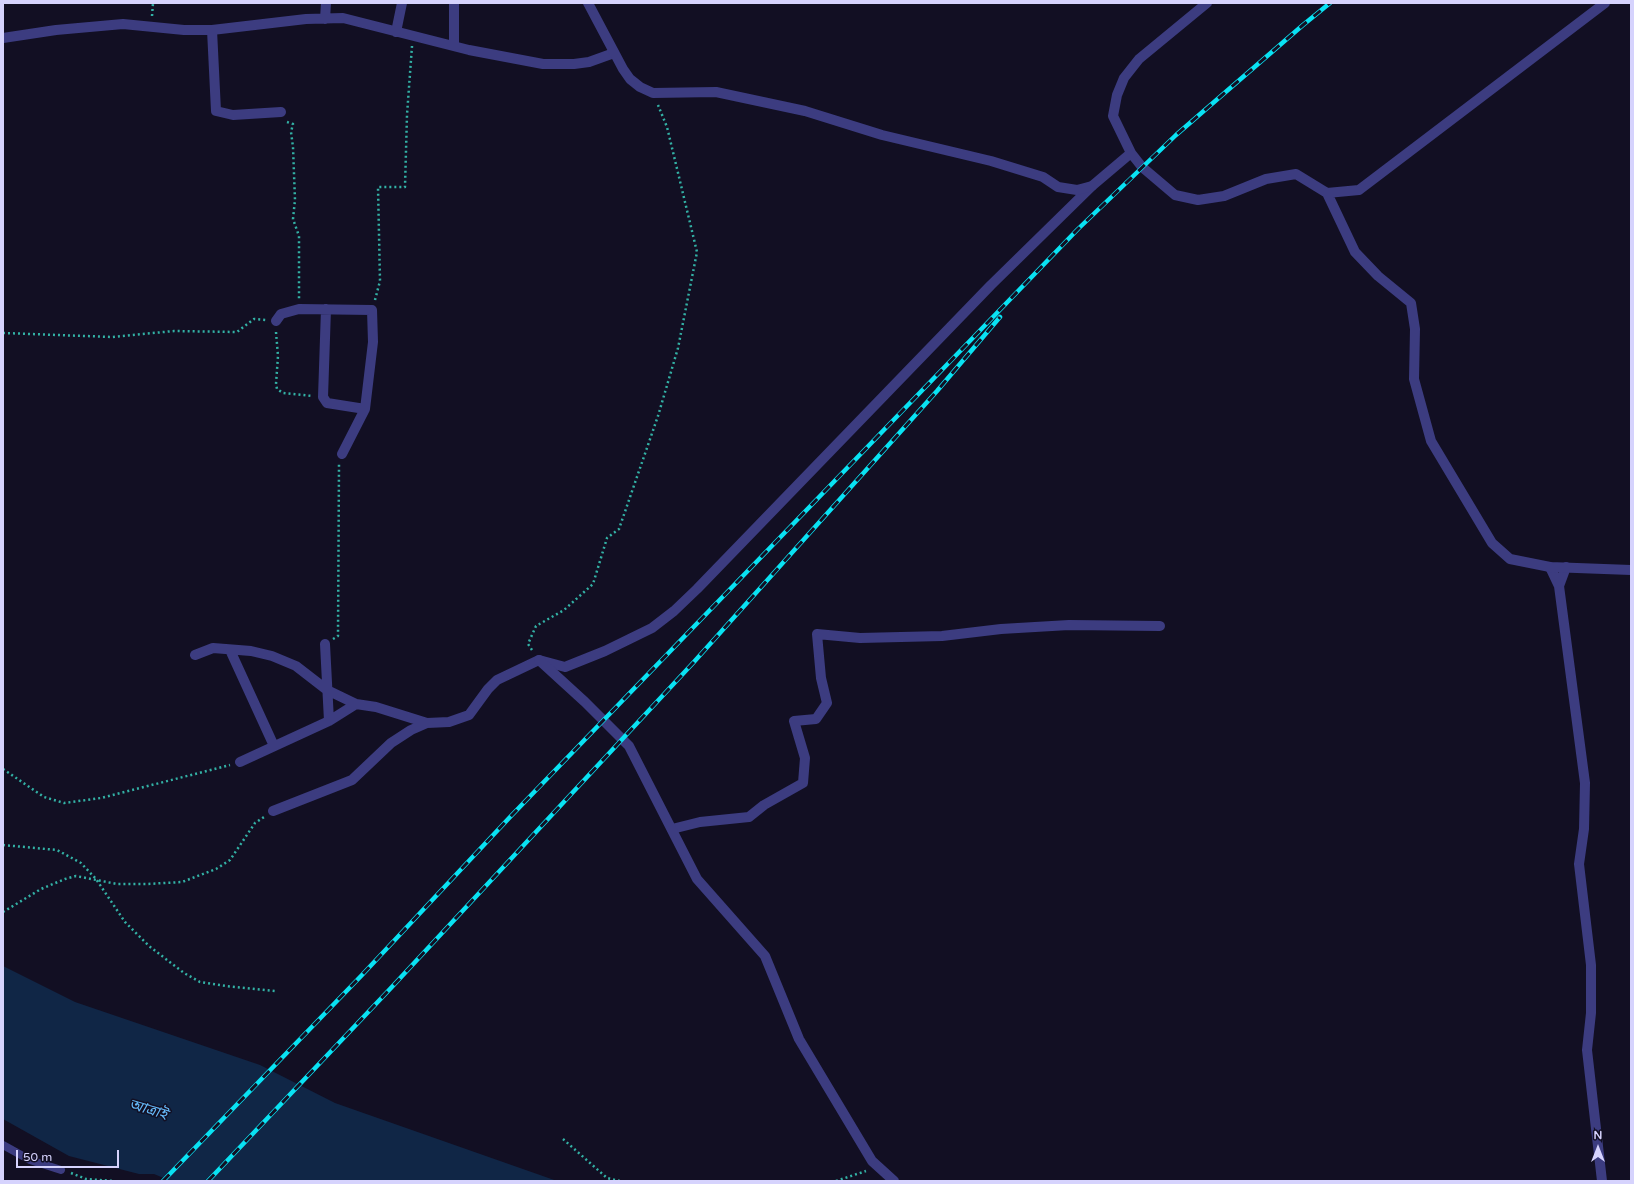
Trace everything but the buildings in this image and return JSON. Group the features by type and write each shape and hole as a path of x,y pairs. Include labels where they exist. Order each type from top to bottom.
{"street":[{"path":"325,19 326,3"},
{"path":"396,32 402,3"},
{"path":"454,3 454,46"},
{"path":"588,3 608,38 614,53 630,79 640,87 653,93 716,92 805,111 882,135 991,161 1043,177 1058,187 1077,190 1092,186"},
{"path":"1207,3 1139,59 1124,78 1117,95 1113,116 1131,153 1142,167 1175,195 1190,199 1198,200 1224,196 1266,179 1296,174 1327,193 1355,252 1378,276 1411,303 1415,330 1414,379 1431,441 1492,543 1510,558 1550,567 1631,570"},
{"path":"1327,193 1359,190 1606,3"},
{"path":"3,38 56,30 122,24 184,30 212,30 343,18 495,56 543,64 574,64 589,62 614,53"},
{"path":"212,30 216,111 233,115 281,112"},
{"path":"195,654 213,648 251,651 296,666 328,690 356,704 376,707 427,723 450,722 469,715 488,688 497,680 539,660 565,667 605,651 652,628 674,611 698,589 991,285 1092,186 1131,153"},
{"path":"276,321 281,314 299,309 372,310 373,342 365,409 342,454"},
{"path":"326,309 323,397 327,403 365,409"},
{"path":"1550,567 1559,586 1585,783 1584,830 1579,864 1591,965 1591,1013 1587,1050 1602,1181"},
{"path":"1559,586 1566,567"},
{"path":"672,829 700,822 749,817 764,805 802,783 805,758 794,721 816,719 827,703 821,678 817,634 860,638 942,636 1001,629 1069,625 1160,626"},
{"path":"325,644 329,721"},
{"path":"230,650 274,746"},
{"path":"539,660 585,702 629,746 697,878 766,956 799,1039 872,1161 894,1181"},
{"path":"240,762 329,721 356,704"},
{"path":"273,811 352,780 391,743 411,730 427,723"}],"lane":[{"path":"3,1145 30,1160 61,1170"}],"path":[{"path":"372,310 380,281 378,187 405,187 407,115 412,36"},
{"path":"539,660 528,644 536,626 564,610 593,584 607,538 619,529 658,416 678,348 697,252 667,127 653,93"},
{"path":"285,122 292,124 291,132 295,200 292,219 299,236 299,309"},
{"path":"3,334 112,337 174,331 237,332 254,319 276,321 278,356 277,389 283,393 323,397"},
{"path":"325,644 338,636 339,466 342,454"},
{"path":"3,769 44,797 64,803 101,798 240,762"},
{"path":"3,912 41,889 65,878 76,876 117,884 182,882 216,869 230,860 255,823 273,811"},
{"path":"3,845 57,850 80,863 96,879 125,922 149,946 200,982 275,991"},
{"path":"563,1139 607,1178 620,1181"},
{"path":"836,1181 879,1167"},
{"path":"61,1170 86,1179 114,1181"}],"water":[{"name":"আত্রাই","path":"3,966 75,1002 260,1065 335,1103 557,1181 171,1181 154,1174 139,1174 69,1156 3,1119"}],"railway":[{"path":"163,1181 362,975 511,816 1078,229 1176,135 1330,3"},
{"path":"208,1181 390,989 693,663 937,391 1000,317"}]}
